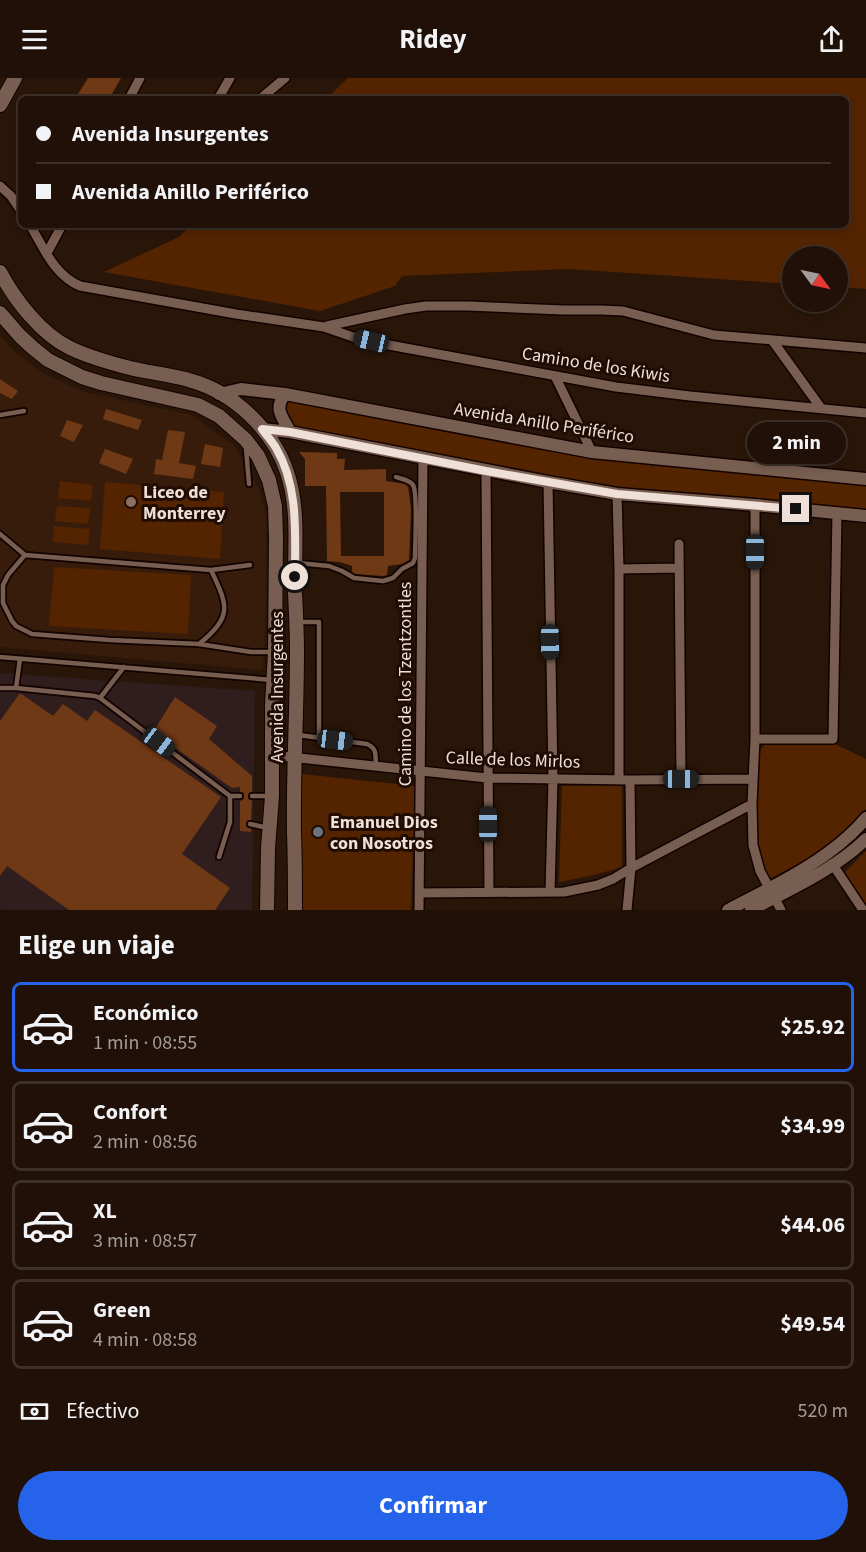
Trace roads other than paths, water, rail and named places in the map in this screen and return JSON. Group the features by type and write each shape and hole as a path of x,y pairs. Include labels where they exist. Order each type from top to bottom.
{"main road":[{"path":"0,89 6,78"},
{"path":"0,105 15,78"},
{"name":"Avenida Insurgentes","path":"0,272 13,294 42,328 68,347 98,359 193,381 234,401 244,409 275,446 287,473 296,521 295,910"},
{"name":"Avenida Insurgentes","path":"0,313 20,336 48,360 82,376 101,383 198,405 219,416 246,440 258,456 269,480 275,506 275,652 267,910"},
{"path":"272,796 287,799 295,795"},
{"path":"270,828 285,829 294,833"}],"street":[{"path":"131,96 140,78"},
{"path":"220,96 230,78"},
{"path":"264,96 285,78"},
{"path":"0,186 18,206"},
{"name":"Camino de los Kiwis","path":"32,228 60,273 72,283 80,286 324,327 353,337 389,345 616,387 866,413"},
{"path":"47,253 60,228"},
{"name":"Camino de los Kiwis","path":"324,327 426,306 623,311 714,335 866,348"},
{"path":"772,340 821,408"},
{"path":"555,376 592,452"},
{"name":"Avenida Anillo Periférico","path":"219,394 242,389 285,394 592,452 866,479"},
{"path":"285,394 280,404 280,412 290,432"},
{"path":"262,429 290,432 486,471 617,494 866,516"},
{"name":"Camino de los Tzentzontles","path":"419,910 423,459"},
{"path":"486,471 489,892"},
{"path":"548,482 553,779 550,892"},
{"path":"617,494 618,780"},
{"path":"755,505 753,845 760,871 781,910"},
{"path":"755,739 833,739 837,513"},
{"path":"679,544 681,779"},
{"path":"619,569 680,568"},
{"name":"Calle de los Mirlos","path":"271,755 487,778 753,779"},
{"path":"627,910 631,867 630,780"},
{"path":"419,892 564,892 598,885 752,804"},
{"path":"751,910 832,850 853,833 866,818"},
{"path":"728,910 833,865 866,839"},
{"path":"833,865 863,910"}],"lane":[{"path":"0,416 24,411"},
{"path":"246,440 249,484"},
{"path":"295,563 329,566 354,578 383,580 393,578 413,563 415,558 415,490 410,482 396,477"},
{"path":"0,534 25,555 211,570 250,565"},
{"path":"25,555 8,575 3,585 3,603 12,621 26,632 110,640 199,644 251,652 275,652"},
{"path":"199,644 215,629 224,613 223,593 211,570"},
{"path":"296,622 319,622 319,737"},
{"path":"0,657 273,680"},
{"path":"16,688 20,659"},
{"path":"100,698 124,668"},
{"path":"0,688 100,698 230,796 240,796"},
{"path":"296,735 367,744 376,751 376,766"},
{"path":"219,857 230,822 230,796"},
{"path":"252,796 272,796"},
{"path":"230,822 239,823"},
{"path":"250,824 270,828"}],"place":[{"name":"Liceo de Monterrey","path":"131,502"},
{"name":"Emanuel Dios con Nosotros","path":"318,832"}]}
